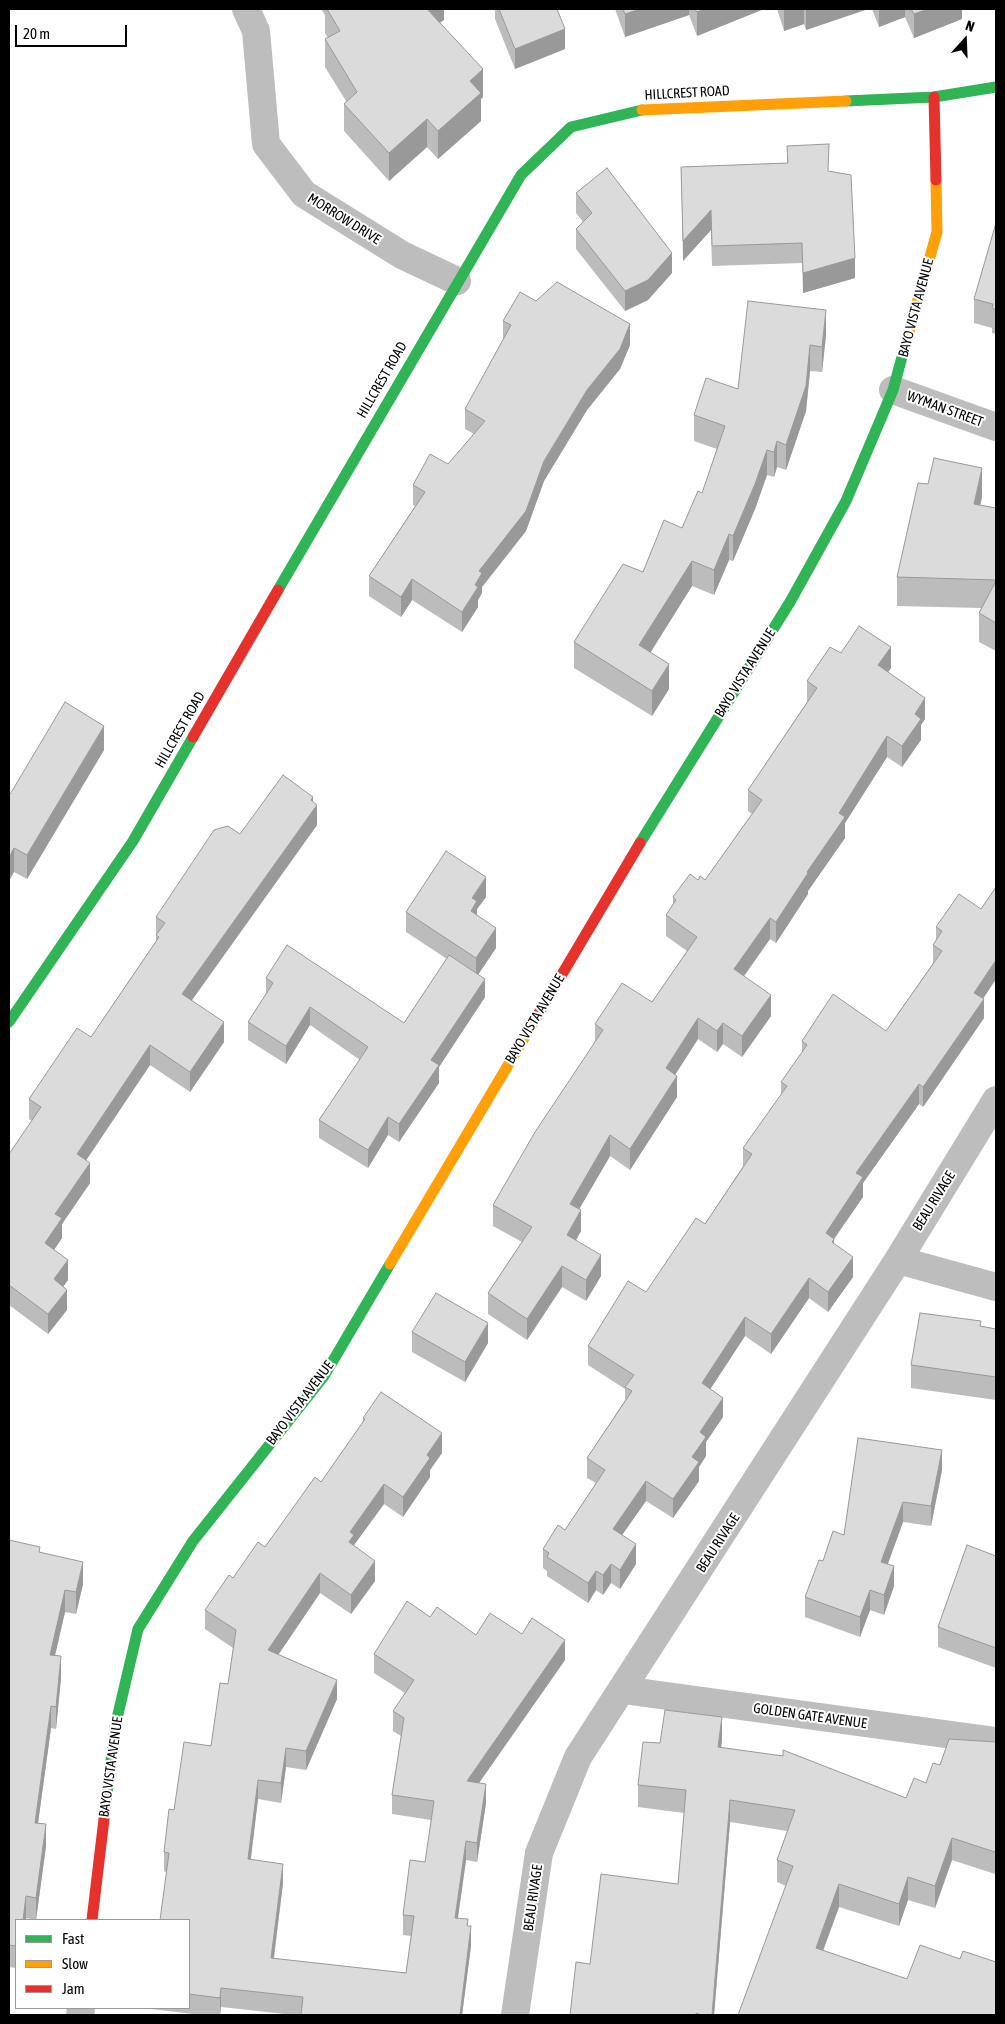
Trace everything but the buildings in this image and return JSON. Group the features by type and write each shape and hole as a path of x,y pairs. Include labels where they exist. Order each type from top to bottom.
{"street":[{"name":"MORROW DRIVE","path":"246,9 256,31 266,144 304,194 402,255 457,281"},
{"name":"HILLCREST ROAD","path":"9,1022 133,841 457,281 521,175 572,127 646,108 934,97 996,88"},
{"name":"BAYO VISTA AVENUE","path":"92,1919 115,1728 138,1629 193,1541 324,1376 608,896 790,602 846,500 893,390 937,232 934,97"},
{"name":"WYMAN STREET","path":"893,390 996,427"},
{"name":"BEAU RIVAGE","path":"515,2015 539,1853 578,1757 623,1690 898,1260 996,1100"},
{"path":"898,1260 996,1287"},
{"name":"GOLDEN GATE AVENUE","path":"623,1690 996,1741"}],"traffic: fast":[{"path":"846,101 934,97 996,87"},
{"path":"278,590 521,175 571,127 642,110"},
{"path":"640,843 790,602 846,501 893,390 908,335"},
{"path":"9,1022 133,841 193,737"},
{"path":"107,1794 115,1727 138,1629 193,1541 324,1376 390,1264"}],"traffic: slow":[{"path":"642,110 846,101"},
{"path":"908,335 937,232 936,180"},
{"path":"390,1264 539,1013"}],"traffic: jam":[{"path":"934,97 936,180"},
{"path":"193,737 278,590"},
{"path":"539,1013 640,843"},
{"path":"92,1919 107,1794"}]}
